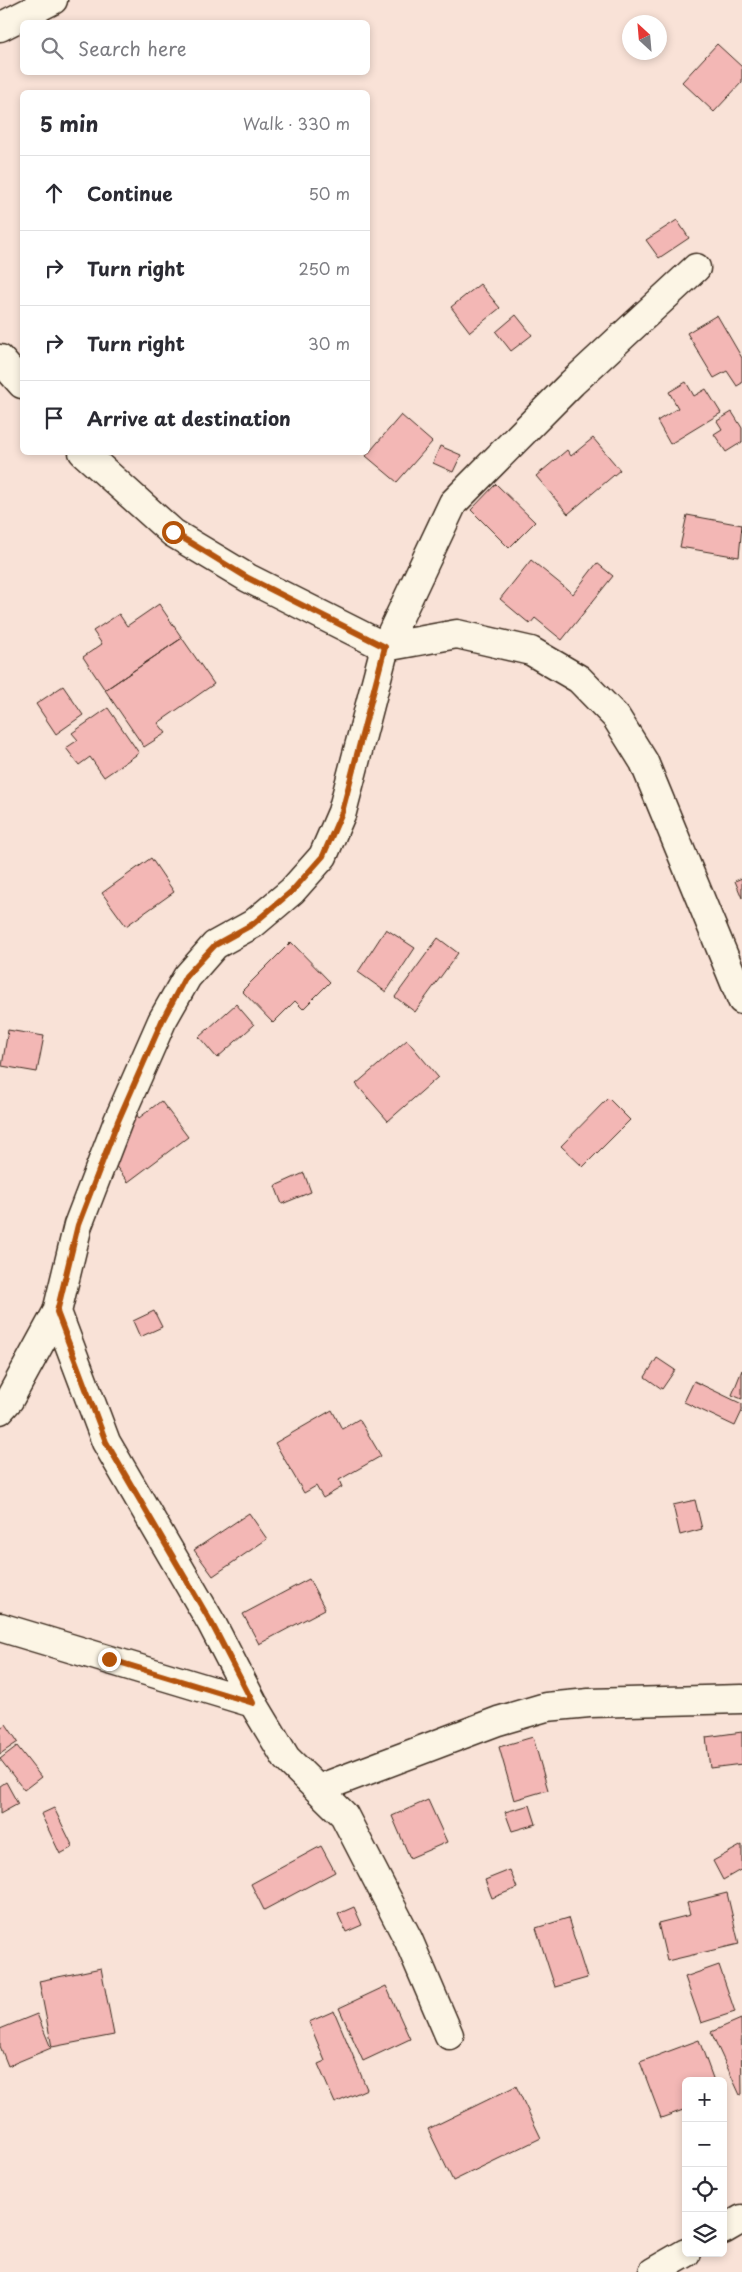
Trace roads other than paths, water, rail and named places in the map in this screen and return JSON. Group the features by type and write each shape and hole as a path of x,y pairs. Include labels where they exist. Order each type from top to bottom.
{"street":[{"path":"0,27 53,0"},
{"path":"0,1410 9,1400 57,1312 78,1225 94,1182 118,1121 162,1021 186,976 215,945 253,924 292,891 323,856 342,812 385,647 453,503 572,383 696,268"},
{"path":"0,359 20,382"},
{"path":"86,455 173,532 248,578 385,647 456,634 531,651 579,679 616,717 644,762 742,1000"},
{"path":"57,1312 106,1442 212,1624 253,1703 286,1758 344,1815 408,1939 449,2035"},
{"path":"0,1627 253,1703"},
{"path":"318,1789 498,1721 546,1707 589,1703 742,1699"},
{"path":"727,2228 742,2219"},
{"path":"653,2272 682,2255"}]}
